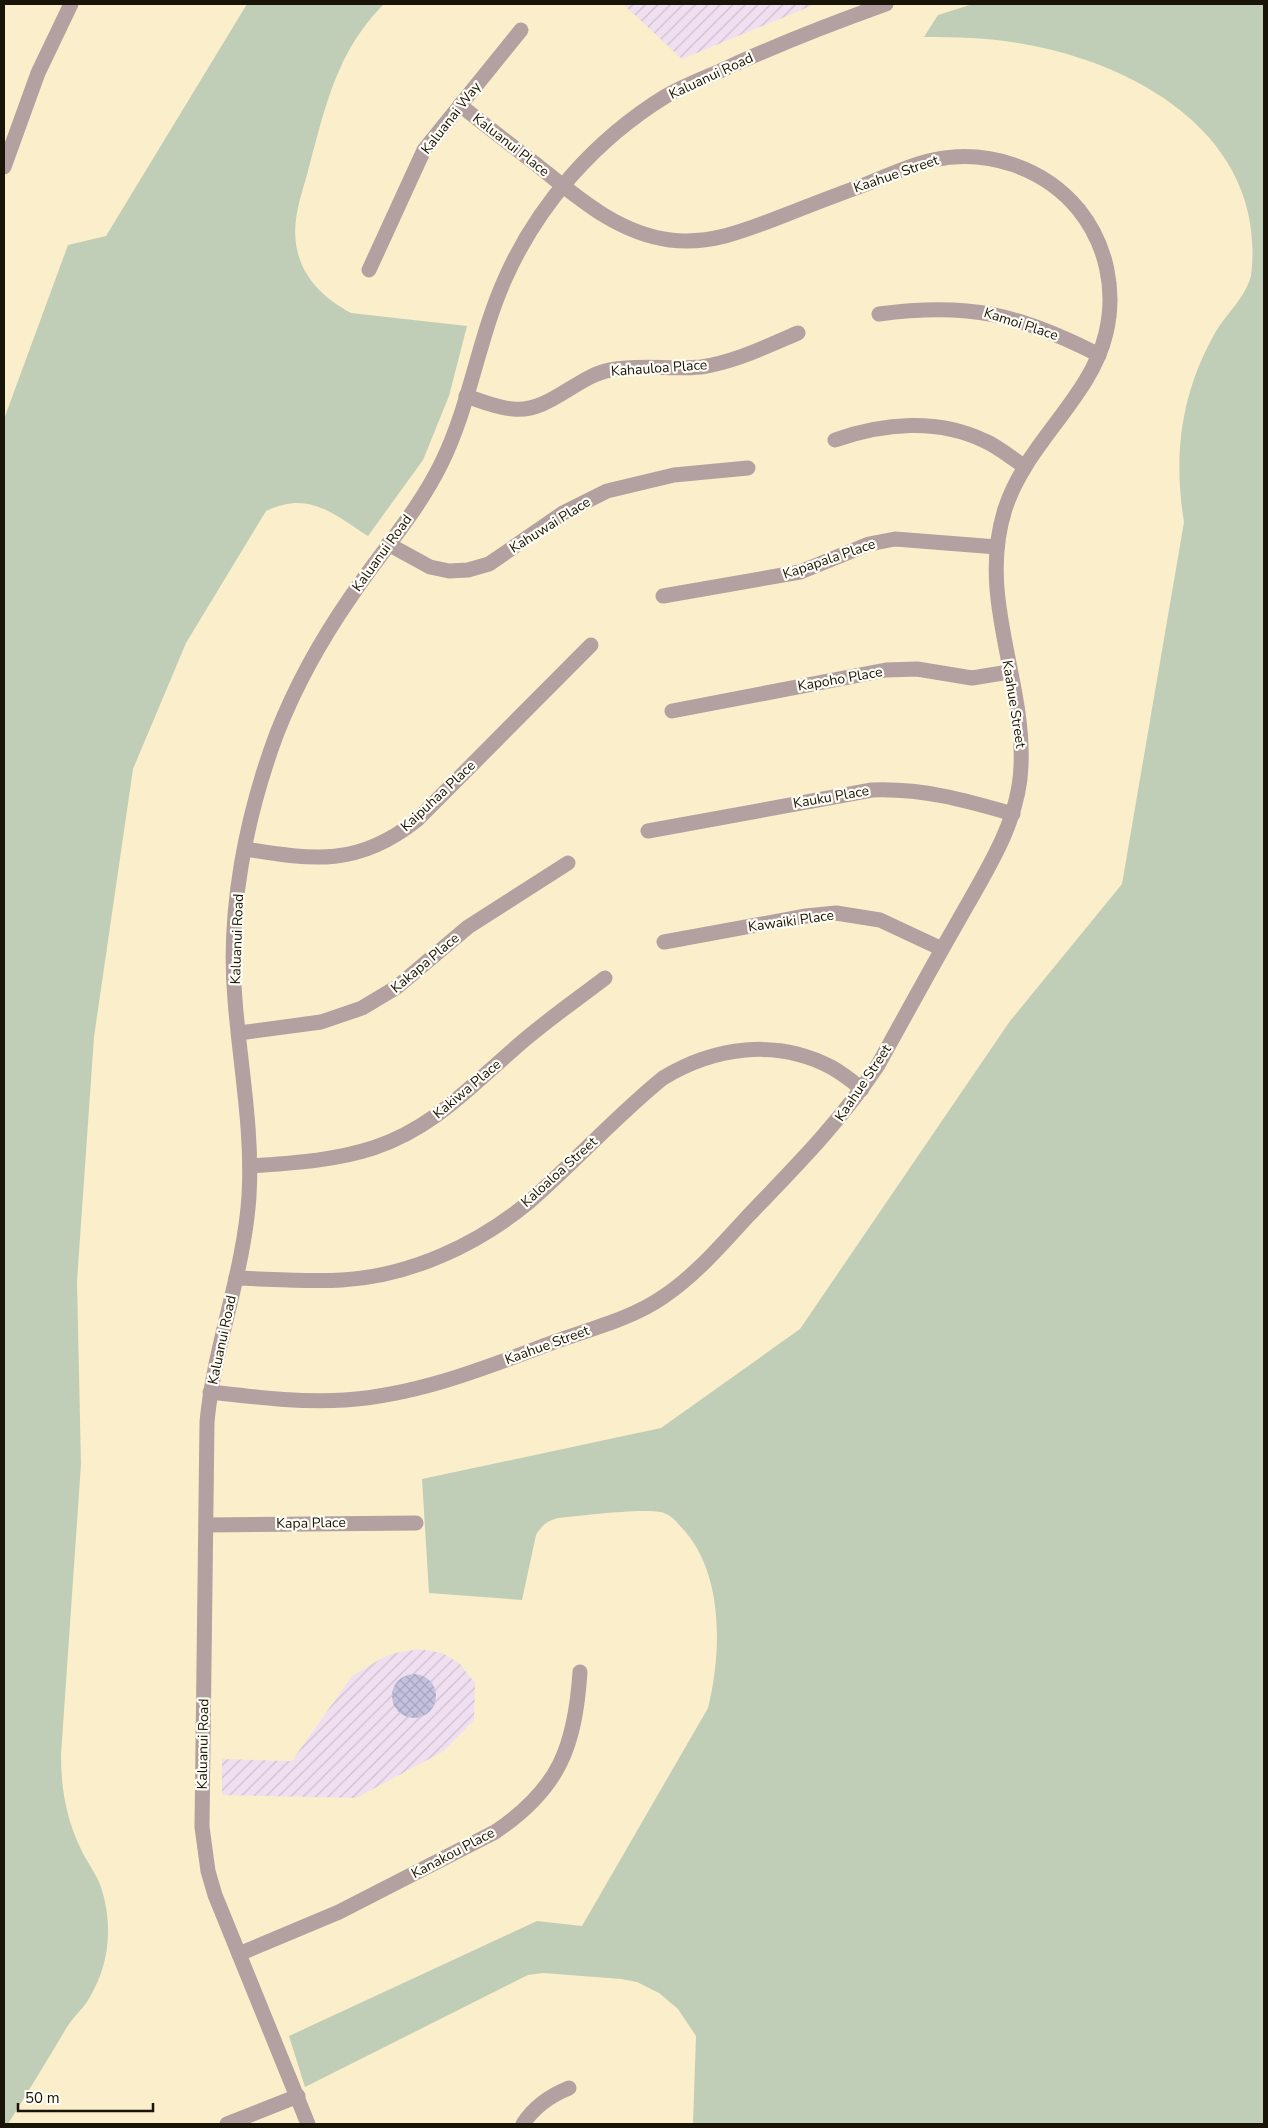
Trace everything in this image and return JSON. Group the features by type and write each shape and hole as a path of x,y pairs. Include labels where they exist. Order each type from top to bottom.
{"street":[{"path":"4,167 38,73 71,4"},
{"name":"Kaluanui Road","path":"308,2124 239,1954 211,1879 202,1827 207,1439 210,1392 219,1345 236,1278 246,1222 250,1166 234,997 236,916 245,849 266,764 294,694 329,629 388,544 416,508 435,476 453,438 492,310 506,277 536,222 562,185 609,137 667,95 828,24 886,4"},
{"name":"Kaluanai Way","path":"369,270 424,150 521,30"},
{"name":"Kaluanui Place","path":"460,104 562,185"},
{"name":"Kaahue Street","path":"210,1392 316,1401 401,1393 461,1377 633,1313 662,1298 695,1271 834,1126 862,1089 878,1066 942,950 995,853 1013,814 1020,784 1022,748 996,587 997,547 1005,508 1024,466 1085,380 1099,355 1106,337 1110,298 1107,270 1098,242 1084,217 1064,195 1031,171 1012,164 971,156 931,160 730,235 691,241 671,240 633,230 598,212 562,185"},
{"name":"Kamoi Place","path":"879,314 923,309 957,309 989,312 1046,330 1099,355"},
{"name":"Kahauloa Place","path":"466,396 503,408 526,409 536,406 586,378 608,370 703,366 739,356 798,333"},
{"path":"835,440 884,427 936,427 969,434 987,442 1024,466"},
{"name":"Kahuwai Place","path":"388,544 430,567 449,571 468,570 489,564 563,513 607,491 674,475 748,468"},
{"name":"Kapapala Place","path":"663,596 800,572 869,544 888,540 910,539 997,547"},
{"name":"Kaipuhaa Place","path":"245,849 299,858 330,858 361,851 391,838 416,820 591,646"},
{"name":"Kapoho Place","path":"672,710 886,670 917,669 972,678 1010,672"},
{"name":"Kauku Place","path":"648,831 879,789 935,793 1013,814"},
{"name":"Kakapa Place","path":"238,1033 322,1022 362,1008 397,987 468,927 568,863"},
{"name":"Kawaiki Place","path":"664,942 806,916 836,913 880,920 942,950"},
{"name":"Kakiwa Place","path":"250,1166 314,1161 352,1154 389,1142 416,1129 450,1107 516,1047 605,978"},
{"name":"Kaloaloa Street","path":"236,1278 315,1281 363,1277 401,1270 456,1249 498,1225 529,1201 663,1078 680,1068 716,1054 755,1049 795,1053 832,1067 862,1089"},
{"name":"Kapa Place","path":"206,1525 416,1523"},
{"name":"Kanakou Place","path":"239,1954 339,1912 495,1832 517,1817 545,1788 565,1754 576,1716 580,1672"},
{"path":"523,2124 541,2103 568,2088"},
{"path":"227,2124 298,2096"}],"shaded area":[{"path":"623,4 816,4 682,59"},
{"path":"420,1649 442,1653 451,1658 460,1664 475,1683 474,1720 444,1751 356,1798 222,1795 222,1759 292,1761 352,1676 382,1658 395,1653"}],"green space":[{"path":"247,4 384,4 367,23 352,46 335,80 318,134 298,210 295,229 297,249 304,270 316,287 332,301 351,313 467,326 449,396 423,460 368,536 332,513 308,504 281,505 266,511 186,643 133,769 94,1037 77,1281 81,1464 61,1755 63,1791 68,1814 82,1852 101,1887 107,1915 108,1943 102,1971 90,1997 67,2027 8,2124 4,2124 4,419 68,245 106,236"},
{"path":"973,4 1264,4 1264,2124 693,2124 696,2036 678,2009 659,1993 637,1982 543,1973 528,1975 305,2087 289,2036 537,1921 582,1926 708,1708 713,1686 717,1638 716,1613 712,1589 705,1566 695,1545 672,1517 656,1511 629,1511 558,1518 548,1522 536,1535 522,1600 429,1593 422,1479 661,1428 800,1329 1010,1021 1122,884 1184,522 1179,473 1180,449 1187,402 1203,356 1219,326 1244,292 1251,276 1251,228 1239,185 1218,148 1188,117 1153,91 1113,71 1071,55 1029,45 977,38 924,37 938,15"}],"building":[{"path":"414,1674 426,1678 432,1684 436,1696 432,1708 426,1714 414,1718 402,1714 396,1708 392,1696 396,1684 402,1678"}]}
